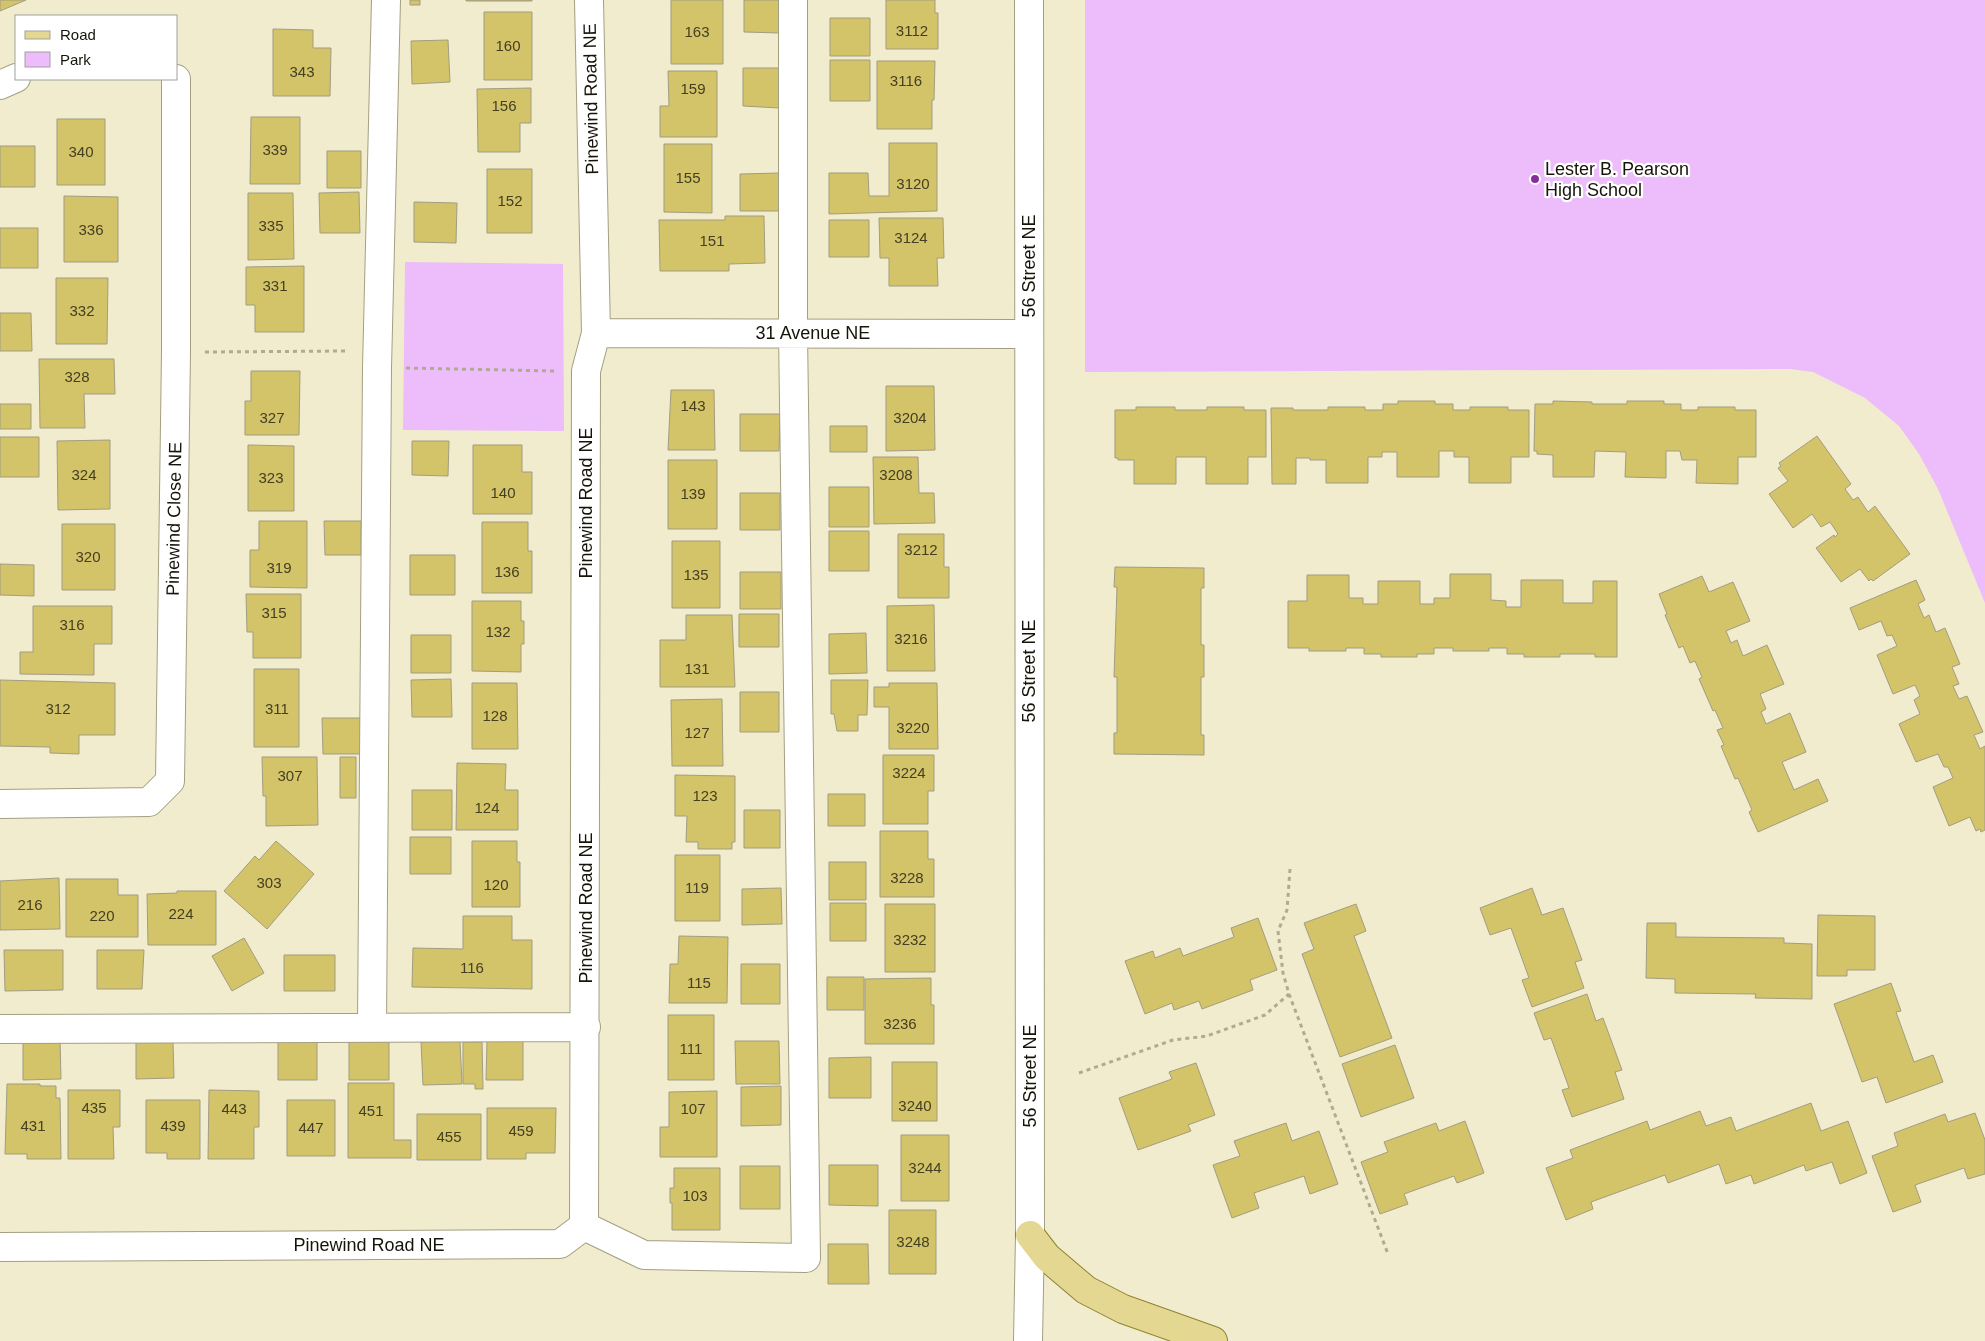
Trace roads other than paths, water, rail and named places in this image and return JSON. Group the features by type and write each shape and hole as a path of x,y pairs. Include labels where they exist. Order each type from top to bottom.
{"main road":[{"path":"1030,1235 1047,1257 1086,1290 1123,1310 1213,1341"}],"street":[{"path":"372,1027 377,358 386,0"},
{"name":"Pinewind Road NE","path":"0,1247 560,1244 584,1226 586,1027 586,371 596,333 589,0"},
{"path":"584,1226 644,1254 806,1258 794,333 793,0"},
{"name":"56 Street NE","path":"1028,1341 1030,1235 1029,0"},
{"path":"0,85 15,78"},
{"name":"Pinewind Close NE","path":"0,804 149,802 170,781 176,352 176,80"},
{"name":"31 Avenue NE","path":"596,333 1029,334"},
{"path":"0,1029 586,1027"}],"place":[{"name":"Lester B. Pearson High School","path":"1535,179"}]}
